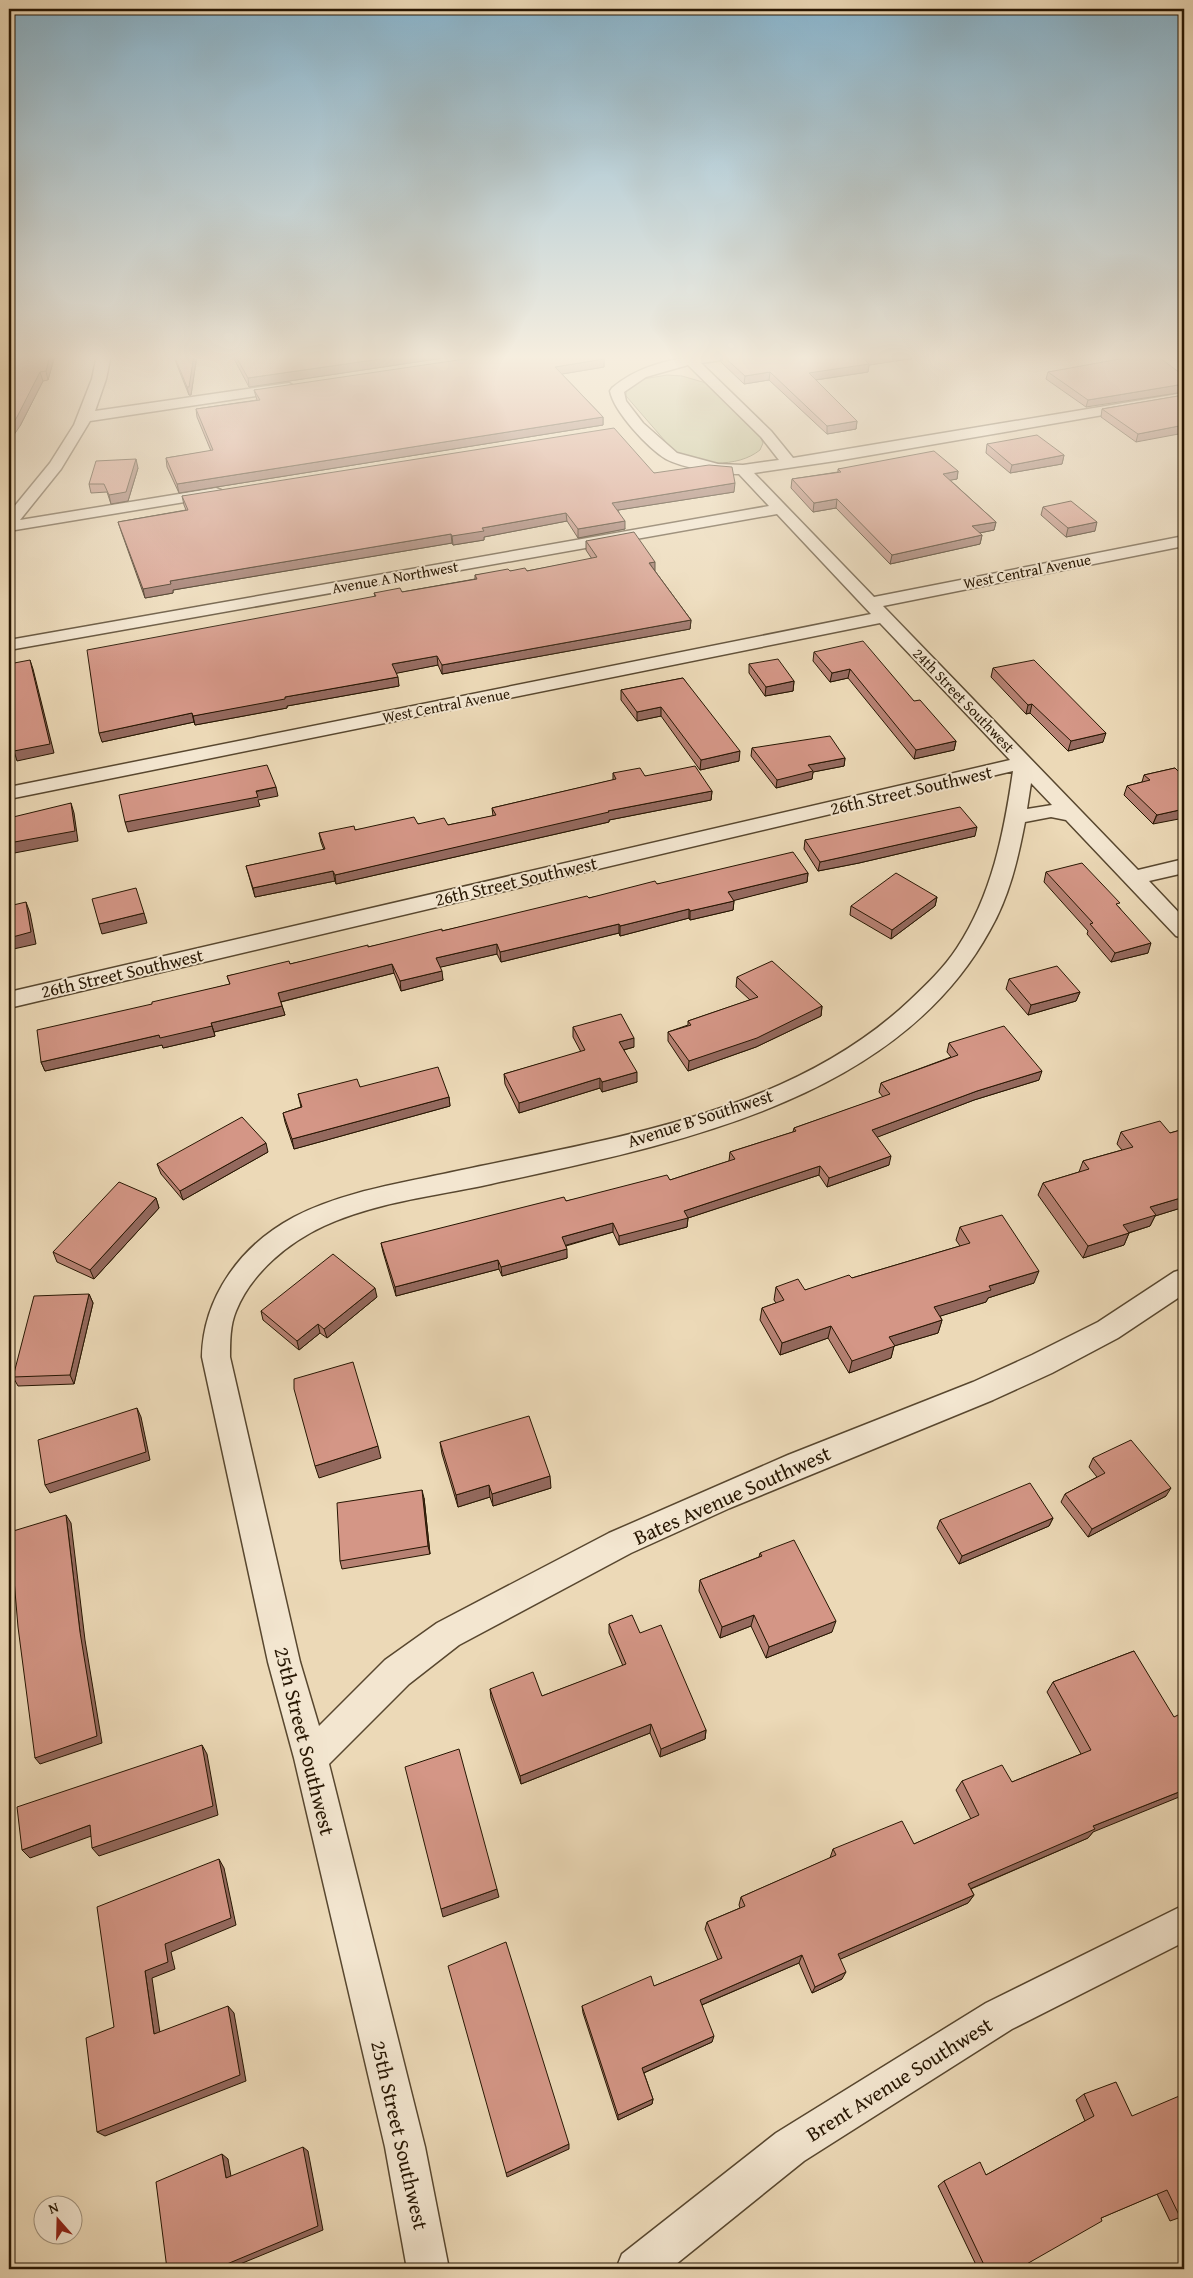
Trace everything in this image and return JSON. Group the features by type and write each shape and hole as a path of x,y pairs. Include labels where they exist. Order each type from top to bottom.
{"street":[{"path":"9,522 60,461"},
{"path":"687,461 717,469 743,470 806,461"},
{"name":"24th Street Southwest","path":"743,470 1184,931"},
{"path":"9,526 235,490"},
{"name":"Avenue A Northwest","path":"9,645 780,509"},
{"name":"West Central Avenue","path":"871,603 1184,541"},
{"name":"West Central Avenue","path":"9,793 884,617"},
{"name":"Avenue B Southwest","path":"287,1235 317,1218 363,1203 676,1130 777,1095 848,1059 895,1027 948,977 968,951 996,898 1006,868 1017,817 1024,763"},
{"name":"26th Street Southwest","path":"9,1000 1024,763"},
{"path":"1017,817 1051,811 1074,815"},
{"path":"1135,878 1184,866"},
{"name":"25th Street Southwest","path":"287,1235 252,1264 222,1310 216,1338 216,1358 284,1662 311,1758 405,2147 428,2269"},
{"name":"Bates Avenue Southwest","path":"311,1758 397,1672 448,1634 620,1543 719,1498 983,1391 1042,1364 1108,1330 1184,1280"},
{"name":"Brent Avenue Southwest","path":"638,2269 790,2147 999,2016 1184,1924"}],"green space":[{"path":"701,461 733,461 716,463"}],"building":[{"path":"96,461 135,461 126,492 109,495 104,484 89,484"},
{"path":"167,461 321,461 177,484"},
{"path":"402,461 644,461 654,473 709,465 732,467 735,483 612,503 625,521 578,529 566,513 482,528 484,531 452,536 451,534 170,581 171,584 143,589 118,522 188,510 182,496"},
{"path":"879,461 946,461 958,471 943,474 996,522 972,526 982,535 892,555 837,499 814,503 792,479 841,472 838,469"},
{"path":"1008,461 1031,461 1012,465"},
{"path":"1071,501 1097,522 1068,528 1043,507"},
{"path":"634,532 655,562 649,563 691,620 442,665 437,656 392,664 398,677 193,716 192,713 99,733 87,650 376,596 374,593 400,588 402,592 477,579 475,575 508,569 510,571 525,568 527,571 597,557 586,541"},
{"path":"863,641 914,701 920,700 956,741 916,750 850,669 832,673 814,652"},
{"path":"778,659 794,681 766,687 749,664"},
{"path":"30,660 50,744 14,751 9,723 9,664"},
{"path":"1034,660 1106,733 1071,741 1032,704 1028,705 993,668"},
{"path":"683,678 740,751 701,760 661,707 637,712 621,690"},
{"path":"830,736 845,758 808,765 813,771 777,780 752,748"},
{"path":"267,765 276,787 256,791 258,797 125,822 119,795"},
{"path":"695,766 712,791 608,811 335,875 333,871 253,888 246,866 325,849 319,833 354,826 355,830 414,817 418,824 444,818 448,825 496,815 492,808 616,779 613,773 640,768 645,776"},
{"path":"1175,768 1184,777 1184,809 1157,815 1127,786 1150,780 1144,775"},
{"path":"71,803 75,831 9,843 9,818"},
{"path":"960,807 977,827 820,862 805,840"},
{"path":"793,852 808,873 728,892 734,901 690,911 689,909 620,926 619,924 500,952 497,944 436,958 442,971 400,981 392,964 278,993 282,1006 211,1023 212,1026 160,1038 159,1035 41,1062 37,1030 230,984 227,976 289,961 290,964 368,945 368,947 442,929 442,931 655,881 657,884"},
{"path":"1082,863 1120,903 1116,904 1151,943 1115,953 1090,924 1093,923 1046,872"},
{"path":"896,873 937,897 892,930 851,906"},
{"path":"136,888 144,913 99,924 92,899"},
{"path":"26,902 31,932 9,938 9,906"},
{"path":"772,961 822,1006 757,1038 689,1061 668,1032 691,1025 688,1021 758,997 737,977"},
{"path":"1057,966 1080,992 1031,1005 1009,979"},
{"path":"621,1014 634,1038 619,1042 637,1072 602,1082 600,1078 519,1103 504,1074 585,1050 573,1027"},
{"path":"1004,1026 1042,1071 977,1091 872,1130 891,1156 829,1178 820,1166 684,1211 688,1218 619,1236 613,1223 562,1237 567,1249 501,1267 498,1260 395,1287 381,1243 564,1197 566,1201 667,1175 670,1180 735,1159 730,1152 796,1131 794,1128 890,1094 881,1083 958,1055 949,1043"},
{"path":"438,1067 449,1097 292,1139 283,1113 302,1107 298,1094 357,1079 360,1087"},
{"path":"242,1117 266,1143 180,1191 157,1164"},
{"path":"1160,1121 1170,1133 1184,1129 1184,1165 1180,1166 1184,1171 1184,1197 1150,1207 1156,1215 1123,1225 1129,1233 1088,1246 1043,1183 1089,1169 1083,1161 1133,1147 1121,1132"},
{"path":"119,1182 156,1198 90,1270 53,1252"},
{"path":"1002,1215 1039,1271 989,1286 991,1290 934,1307 942,1320 889,1337 895,1346 852,1361 831,1326 782,1343 762,1308 784,1300 776,1287 798,1279 805,1290 849,1275 852,1278 970,1243 960,1227"},
{"path":"333,1254 375,1288 324,1329 318,1324 297,1341 261,1311"},
{"path":"89,1294 70,1375 13,1377 34,1296"},
{"path":"353,1362 378,1446 315,1466 294,1389 294,1379"},
{"path":"137,1408 146,1452 45,1485 38,1440"},
{"path":"529,1416 550,1476 492,1494 489,1485 456,1495 440,1442"},
{"path":"1131,1440 1171,1488 1092,1529 1065,1494 1105,1473 1093,1458"},
{"path":"1030,1483 1053,1518 962,1556 940,1520"},
{"path":"422,1490 428,1546 340,1561 337,1503"},
{"path":"66,1515 80,1632 97,1736 35,1758 18,1627 10,1532"},
{"path":"794,1540 836,1621 769,1647 754,1615 722,1627 700,1580 762,1556 760,1553"},
{"path":"632,1615 640,1633 661,1625 706,1730 661,1749 651,1724 520,1776 490,1689 533,1672 542,1696 626,1664 609,1624"},
{"path":"1134,1651 1174,1717 1184,1712 1184,1790 1093,1826 1095,1829 968,1884 974,1895 838,1954 846,1972 815,1987 802,1955 700,2000 714,2036 642,2068 653,2099 618,2115 582,2006 651,1976 654,1986 722,1958 707,1922 745,1906 741,1897 836,1855 833,1849 902,1821 914,1844 979,1815 962,1781 1002,1765 1012,1782 1091,1750 1053,1682"},
{"path":"202,1745 213,1806 92,1848 90,1825 22,1850 17,1807"},
{"path":"459,1749 497,1889 441,1909 405,1767"},
{"path":"219,1859 231,1918 165,1944 168,1962 145,1971 154,2034 228,2006 240,2075 97,2132 86,2038 114,2027 97,1907"},
{"path":"506,1942 569,2144 506,2173 448,1966"},
{"path":"1116,2082 1132,2116 1184,2094 1184,2216 1180,2217 1167,2190 1101,2218 1102,2221 1018,2269 986,2269 944,2181 980,2162 986,2175 1094,2116 1084,2094"},
{"path":"303,2147 318,2226 215,2269 167,2269 156,2182 222,2154 226,2178"}]}
